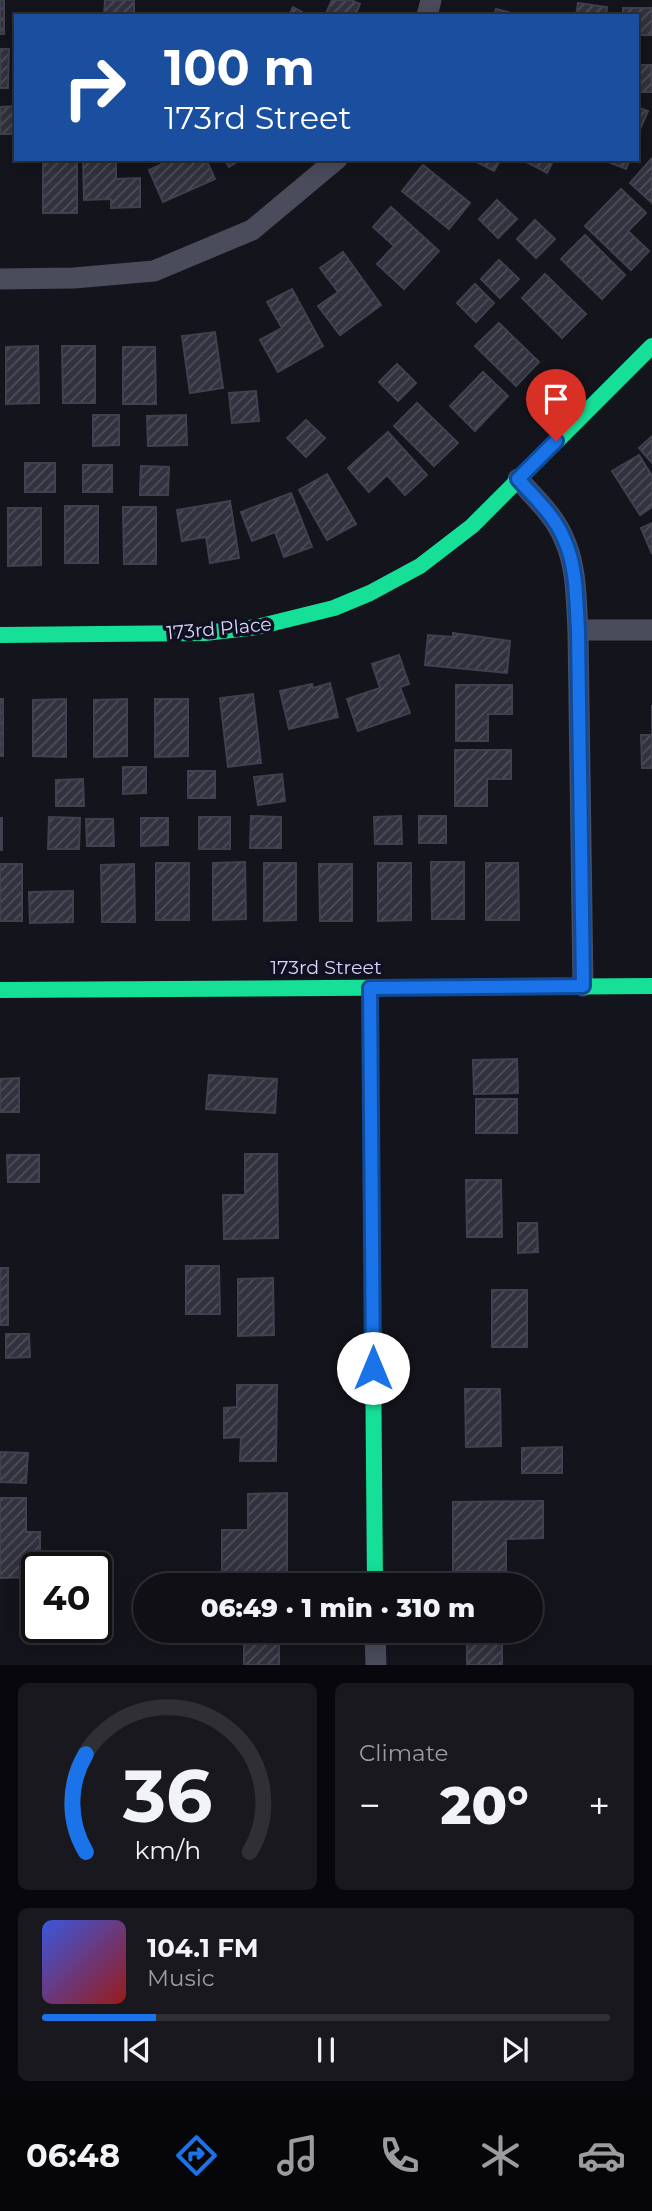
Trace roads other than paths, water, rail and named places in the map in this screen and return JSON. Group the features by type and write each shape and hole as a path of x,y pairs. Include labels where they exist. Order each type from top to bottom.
{"street":[{"path":"0,279 74,278 154,271 252,230 335,161"},
{"name":"173rd Place","path":"0,635 205,633 257,627 334,608 370,593 420,566 472,526 652,346"},
{"path":"518,479 545,509 564,538 571,557 578,630 583,986"},
{"path":"578,630 652,630"},
{"name":"173rd Street","path":"0,990 652,986"},
{"path":"370,988 375,1573"},
{"path":"375,1643 376,1665"}]}
